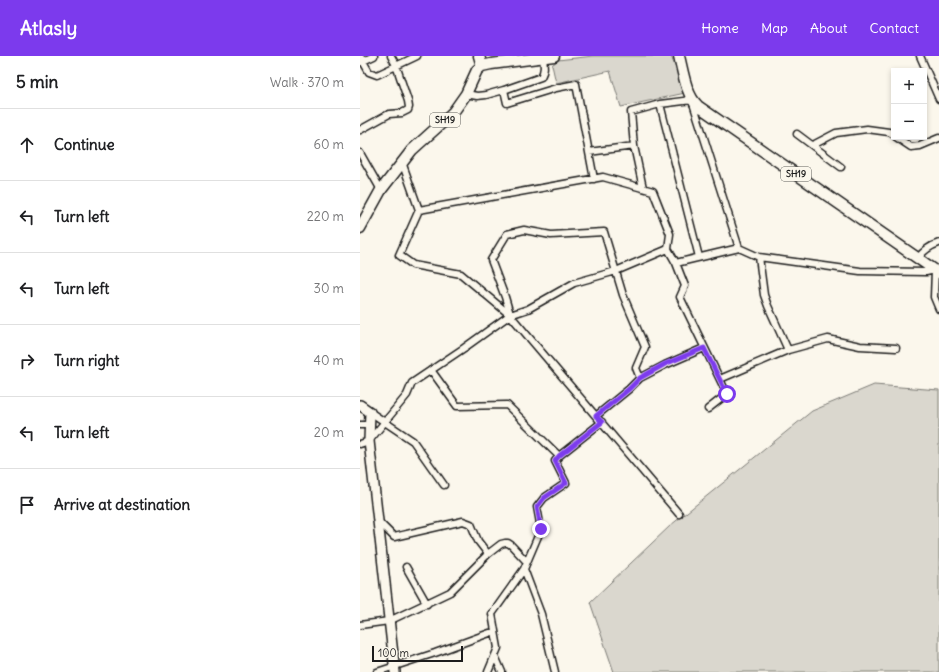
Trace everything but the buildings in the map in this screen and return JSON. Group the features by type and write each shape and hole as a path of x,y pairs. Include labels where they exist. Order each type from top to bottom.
{"main road":[{"name":"SH19","path":"360,228 381,190 402,162 412,150 454,111 466,94 481,61 543,58 554,56"},
{"path":"679,56 692,100"},
{"name":"SH19","path":"692,100 698,106 937,271"}],"street":[{"path":"374,56 361,60 369,72 377,75 417,56"},
{"path":"360,130 389,114 402,113 408,110 408,101 391,56"},
{"path":"920,56 939,99"},
{"path":"466,94 478,96 486,95 541,76 544,72 543,58"},
{"path":"504,90 507,103 556,88 576,84 594,179"},
{"path":"643,188 634,146 631,112 660,104 692,100 739,248"},
{"path":"660,104 699,257"},
{"path":"813,146 836,133 867,129 891,133"},
{"path":"797,134 841,167"},
{"path":"901,140 911,147 920,146 939,138"},
{"path":"589,152 634,146"},
{"path":"360,153 381,190"},
{"path":"402,162 418,210 399,255 413,264 461,274 510,315 679,514"},
{"path":"418,210 603,177 653,191 670,234 668,249 686,286 680,297 727,394 708,409"},
{"path":"510,315 491,260 508,234 524,230 552,235 604,232 623,295 645,347 636,368 640,378"},
{"path":"918,258 930,246 939,243"},
{"path":"676,263 739,248 759,257 860,271 937,271 934,297 939,309"},
{"path":"360,444 369,441 407,395 412,383 510,315 528,309 574,283 616,271 668,249"},
{"path":"759,257 764,295 788,350"},
{"path":"720,379 788,350 828,339 860,346 896,348"},
{"path":"596,416 640,378 665,364 704,348"},
{"path":"431,370 457,406 507,405 559,456"},
{"path":"360,405 413,441 444,485"},
{"path":"370,412 369,441 394,669"},
{"path":"488,672 498,648 492,614 524,569 541,529 537,507 544,498 566,483 555,461 559,456 602,422"},
{"path":"360,425 370,425"},
{"path":"378,521 394,537 463,521 471,524 478,541 488,554"},
{"path":"360,625 389,621 450,592 488,554 505,542 508,543 527,562"},
{"path":"406,567 427,604"},
{"path":"524,569 541,614 555,672"},
{"path":"377,672 394,669 495,631"},
{"path":"495,656 502,672"}],"shaded area":[{"path":"593,56 671,56 685,93 621,107 610,71 556,83 552,65 558,60"},
{"path":"874,385 939,390 939,672 614,672 590,602 671,525 812,411"}],"route":[{"path":"541,529 537,507 544,498 566,483 555,461 559,456 602,422 596,416 640,378 665,364 704,348 727,394"}]}
